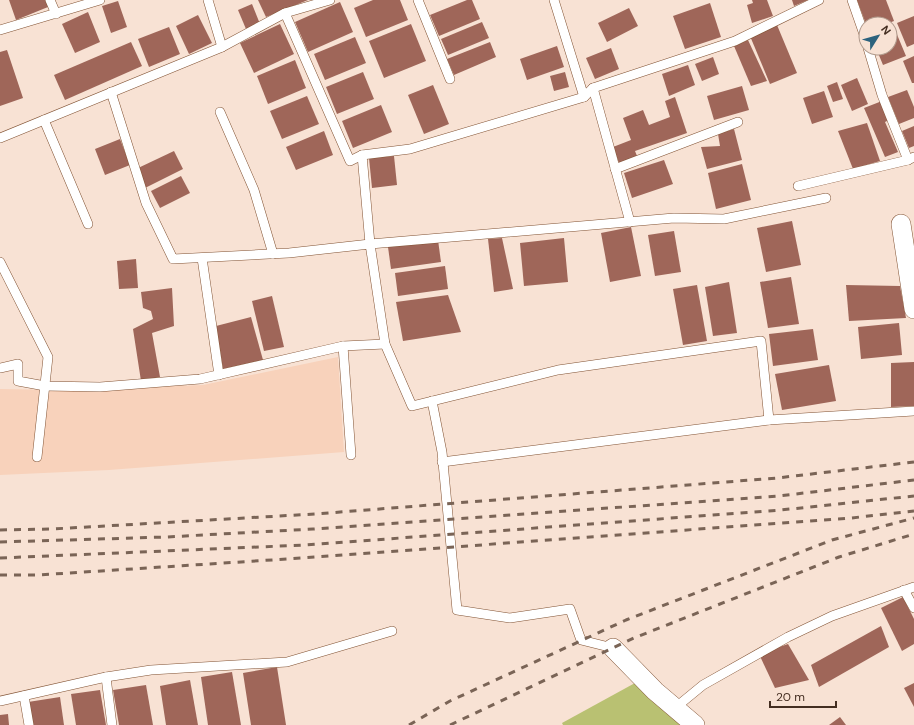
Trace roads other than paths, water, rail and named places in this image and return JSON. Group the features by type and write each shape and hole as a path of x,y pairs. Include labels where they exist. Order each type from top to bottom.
{"street":[{"path":"901,224 914,309"},
{"path":"613,648 655,691 695,725"}],"lane":[{"path":"50,0 56,14"},
{"path":"0,30 100,0"},
{"path":"208,0 222,47"},
{"path":"0,138 222,47 285,13 330,0"},
{"path":"418,0 450,79"},
{"path":"554,0 584,97"},
{"path":"285,13 350,161 362,156 410,149 584,97 593,88 735,41 820,0"},
{"path":"852,0 858,17"},
{"path":"798,186 911,159 882,95 870,56"},
{"path":"593,88 614,169 630,222"},
{"path":"110,92 146,203 173,259 273,254 370,244 674,218 724,219 826,198"},
{"path":"220,112 254,190 273,254"},
{"path":"44,120 88,224"},
{"path":"614,169 738,122"},
{"path":"362,156 370,244 385,344 412,406 558,370 761,341 769,420"},
{"path":"202,258 219,374"},
{"path":"0,262 48,357 37,457"},
{"path":"0,368 18,364 18,381 45,386 100,386 200,379 343,346 385,344"},
{"path":"343,346 352,454"},
{"path":"432,401 442,462 457,610 510,618 570,609 581,640 613,648"},
{"path":"442,462 769,420 914,411"},
{"path":"675,708 703,685 788,637 832,616 914,587"},
{"path":"904,590 914,608"},
{"path":"0,701 106,677 151,670 287,662 392,632"},
{"path":"106,677 112,725"},
{"path":"24,696 30,725"}],"railway":[{"path":"0,530 52,529 315,514 777,478 914,462"},
{"path":"0,542 166,537 313,529 779,496 914,480"},
{"path":"0,558 305,545 781,510 914,496"},
{"path":"0,575 38,575 302,558 851,518 914,511"},
{"path":"409,725 450,701 626,620 832,540 914,518"},
{"path":"450,725 634,638 839,557 914,534"}]}
